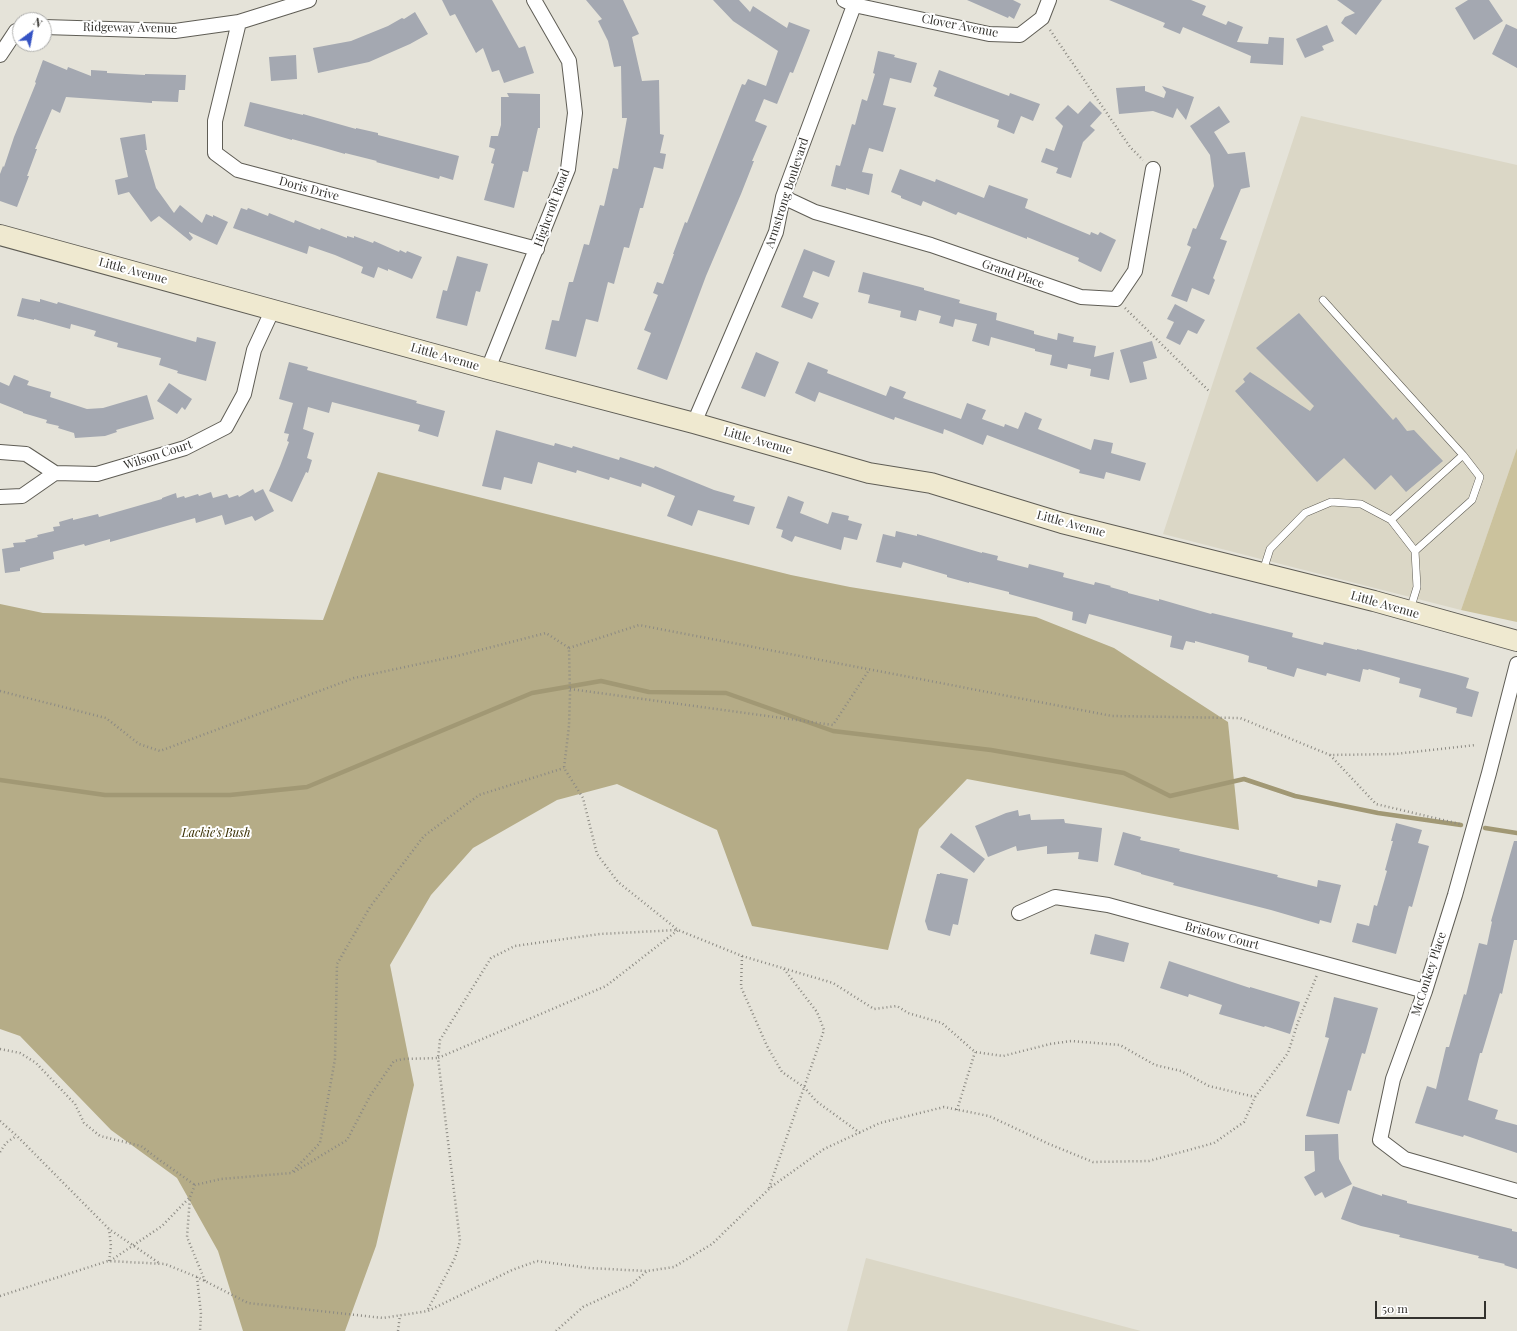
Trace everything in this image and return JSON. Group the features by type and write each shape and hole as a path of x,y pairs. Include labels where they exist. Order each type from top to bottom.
{"street":[{"name":"Ridgeway Avenue","path":"52,26 175,31 239,22 309,0"},
{"name":"Highcroft Road","path":"488,369 568,169 575,113 569,61 534,0"},
{"name":"Clover Avenue","path":"851,2 989,34 1020,35 1042,18 1050,0"},
{"name":"Armstrong Boulevard","path":"694,423 776,232 783,197 851,2"},
{"name":"Doris Drive","path":"239,22 215,120 215,153 238,170 537,249"},
{"path":"0,55 12,37"},
{"path":"1116,299 1135,271 1152,169"},
{"name":"Grand Place","path":"783,197 815,212 931,245 1081,297 1116,299"},
{"name":"Little Avenue","path":"0,235 488,369 694,423 869,473 931,484 1062,523 1374,601 1517,641"},
{"name":"Wilson Court","path":"56,473 97,474 185,448 226,427 244,394 254,350 273,309"},
{"path":"0,452 26,454 56,473 22,496 0,497"},
{"name":"McConkey Place","path":"1517,664 1483,796 1455,895 1425,991 1393,1079 1380,1140 1405,1159 1517,1191"},
{"name":"Bristow Court","path":"1019,913 1055,897 1108,906 1425,991"}],"lane":[{"path":"1323,300 1463,454 1480,477 1472,500 1415,551"},
{"path":"1391,520 1463,454"},
{"path":"1262,573 1270,548 1305,513 1331,502 1361,504 1391,520 1415,551 1417,587 1410,612"}],"path":[{"path":"1042,18 1130,147 1152,169"},
{"path":"1116,299 1210,392"},
{"path":"569,648 639,625 1112,716 1240,718 1330,755 1395,754 1476,745"},
{"path":"0,691 106,718 139,744 160,751 354,678 461,655 546,633 569,648"},
{"path":"569,648 569,726 564,768 583,798 597,854 618,882 678,930 742,956 833,983 874,1009 897,1006 908,1013 942,1023 975,1052 1003,1056 1050,1044 1071,1041 1120,1045 1155,1065 1181,1071 1209,1086 1255,1097"},
{"path":"570,689 833,725 869,670"},
{"path":"1330,755 1376,804 1465,825"},
{"path":"291,1173 320,1144 335,1059 337,964 370,907 424,836 478,794 564,768"},
{"path":"0,1049 20,1052 36,1063 75,1104 84,1123 100,1136 141,1146 195,1185 221,1179 291,1173 347,1140 370,1096 394,1061 403,1059 438,1058 606,986 678,930"},
{"path":"428,1310 455,1258 460,1241 438,1058 440,1040 491,958 515,946 600,934 678,930"},
{"path":"742,956 741,987 767,1046 782,1072 804,1087 816,1101 860,1133"},
{"path":"108,1261 165,1264 205,1281 248,1303 383,1318 428,1310 512,1270 537,1261 589,1268 647,1271 674,1267 712,1244 768,1190 824,1149 880,1124 944,1107 989,1116 1092,1162 1149,1161 1214,1143 1244,1122 1255,1097 1288,1053 1298,1022 1321,963"},
{"path":"768,1190 824,1030 817,1012 783,969"},
{"path":"957,1110 975,1052"},
{"path":"0,1121 17,1136 109,1230 160,1264"},
{"path":"0,1152 6,1143 17,1136"},
{"path":"195,1185 190,1197 187,1237 205,1281"},
{"path":"0,1296 108,1261 134,1246 162,1226 190,1197"},
{"path":"108,1261 111,1246 109,1230"},
{"path":"556,1331 583,1307 631,1285 647,1271"},
{"path":"196,1277 201,1314 200,1331"},
{"path":"398,1331 400,1315"}],"shaded area":[{"path":"1301,116 1517,165 1517,448 1461,610 1163,534"},
{"path":"1517,448 1517,622 1461,610"},
{"path":"866,1258 1141,1331 847,1331"}],"green space":[{"name":"Lackie's Bush","path":"378,472 791,575 850,587 1036,617 1114,648 1228,722 1239,830 967,779 919,829 888,950 752,926 717,830 617,784 557,800 473,848 431,895 390,965 414,1085 376,1246 345,1331 243,1331 218,1251 177,1178 111,1130 20,1036 0,1029 0,604 43,613 323,620"}],"building":[{"path":"442,0 492,0 519,48 525,46 534,73 504,83 499,70 492,72 483,48 476,53 455,14 450,16"},
{"path":"586,0 623,0 639,34 632,37 642,81 659,80 660,134 664,135 660,153 666,154 663,169 654,167 643,208 640,208 629,248 624,247 614,284 608,282 598,322 586,319 576,357 545,349 552,320 559,321 569,282 573,282 584,244 589,245 600,205 604,206 613,168 618,169 627,118 622,118 621,66 614,67 608,41 598,21 602,19"},
{"path":"713,0 739,0 750,12 753,6 787,28 789,22 810,30 793,73 790,72 777,104 764,99 755,121 767,126 752,161 754,161 741,194 706,276 667,380 637,369 651,333 644,330 658,295 653,293 657,282 663,284 685,222 687,223 742,84 745,85 748,79 766,86 778,51 733,21"},
{"path":"967,0 1013,0 1021,4 1014,19 1009,16 1008,18"},
{"path":"1109,0 1191,0 1206,6 1202,15 1226,25 1228,21 1243,27 1237,42 1268,44 1269,37 1284,38 1283,65 1250,63 1251,56 1183,27 1180,34 1163,27 1165,23"},
{"path":"1337,0 1382,0 1356,35 1341,23 1345,17 1355,13"},
{"path":"1468,0 1489,0 1503,21 1474,40 1455,8"},
{"path":"415,12 428,34 410,44 369,62 318,73 313,48 351,41 388,26 402,18 404,19"},
{"path":"1506,24 1517,29 1517,68 1492,54"},
{"path":"1327,25 1334,41 1322,46 1324,50 1305,58 1296,39"},
{"path":"878,51 917,63 911,83 890,78 883,105 896,108 883,152 869,148 862,172 873,174 869,195 846,188 846,190 831,186 836,165 840,166 852,124 855,125 862,99 867,101 875,74 873,73"},
{"path":"296,55 297,79 271,81 269,57"},
{"path":"43,60 67,70 68,67 91,76 91,70 107,71 107,73 145,75 186,75 185,90 179,90 178,102 152,101 152,103 66,97 60,113 52,109 35,149 37,149 27,176 29,176 17,207 0,201 0,174 36,83 35,82"},
{"path":"939,70 1009,96 1010,93 1040,104 1033,121 1021,116 1014,134 997,127 999,120 934,96 937,88 933,86"},
{"path":"1145,86 1145,91 1164,98 1166,92 1162,86 1194,97 1186,120 1177,108 1173,118 1153,111 1119,114 1116,88"},
{"path":"507,93 540,94 540,128 538,128 528,172 523,171 514,208 484,200 494,164 491,163 495,149 489,147 491,136 498,136 501,125 501,97 509,97"},
{"path":"1090,101 1102,113 1090,126 1095,130 1083,142 1071,178 1056,173 1058,168 1041,162 1046,148 1054,151 1063,126 1055,118 1068,105 1078,114"},
{"path":"250,102 303,114 356,129 378,133 378,135 459,156 453,180 440,176 439,179 244,126"},
{"path":"1219,106 1230,122 1214,132 1228,154 1245,152 1250,187 1241,189 1220,239 1227,241 1213,278 1215,280 1209,295 1192,288 1187,302 1171,296 1191,247 1187,245 1193,228 1196,229 1214,186 1210,155 1190,126"},
{"path":"145,134 147,150 145,150 156,188 174,213 180,205 202,223 206,214 213,217 213,215 228,222 217,245 189,232 193,238 190,241 159,216 151,222 129,192 118,195 115,180 128,177 120,138"},
{"path":"900,169 935,182 936,179 984,198 989,185 1028,199 1025,208 1090,235 1091,232 1098,235 1100,232 1116,240 1101,272 1078,261 1079,258 1027,237 1027,239 958,212 956,215 923,201 921,206 901,198 901,196 891,192"},
{"path":"241,208 247,210 248,208 268,216 269,213 294,223 295,220 320,230 321,228 347,238 347,236 354,238 354,236 373,243 374,241 399,252 400,250 406,253 407,251 422,257 412,279 388,269 388,271 378,267 374,278 361,273 363,267 335,255 309,246 307,254 233,228"},
{"path":"804,249 835,261 829,277 813,271 803,297 819,303 812,319 781,307"},
{"path":"457,256 488,264 480,292 476,291 467,326 436,318 443,290 447,291"},
{"path":"863,272 924,288 924,290 960,300 959,303 997,313 996,320 1034,331 1034,334 1057,340 1058,333 1074,337 1073,342 1096,346 1094,357 1114,352 1109,380 1090,376 1091,369 1068,364 1067,369 1050,365 1052,355 1035,351 1035,349 991,337 989,346 972,341 977,324 955,319 953,327 939,323 941,316 919,310 916,321 900,317 901,311 868,303 870,295 858,292"},
{"path":"22,298 40,302 40,299 57,304 58,302 196,342 197,337 216,342 206,381 177,373 178,371 159,365 161,358 117,347 118,343 94,336 96,331 71,324 70,329 17,316"},
{"path":"1175,304 1205,320 1197,334 1188,330 1180,345 1166,338 1174,322 1167,319"},
{"path":"1299,313 1393,420 1396,417 1407,431 1414,430 1443,461 1406,492 1391,475 1375,490 1344,458 1317,482 1235,391 1245,382 1243,379 1250,372 1310,411 1314,406 1256,348"},
{"path":"1152,341 1157,358 1143,362 1147,379 1130,383 1120,350"},
{"path":"756,352 779,362 765,397 741,388"},
{"path":"289,362 308,367 307,370 417,401 416,403 445,411 438,437 418,431 420,425 332,402 329,413 308,407 303,429 314,433 307,458 312,460 308,473 306,472 292,502 269,491 289,442 287,441 289,434 284,433 293,403 279,399"},
{"path":"808,362 828,370 827,373 886,396 890,386 906,392 903,398 961,419 967,403 986,410 982,419 1004,427 1005,424 1018,429 1025,412 1042,419 1038,429 1091,450 1094,439 1113,443 1111,453 1146,463 1140,481 1106,472 1104,479 1079,473 1080,470 987,435 983,445 944,429 943,434 895,417 894,420 819,392 815,402 795,393"},
{"path":"14,375 29,381 27,385 51,392 50,397 87,409 103,408 147,395 154,419 116,430 117,432 105,436 75,438 74,433 58,428 59,426 46,423 47,420 23,413 0,403 0,382 9,386"},
{"path":"169,383 192,399 185,410 182,407 177,414 157,401"},
{"path":"496,430 554,446 555,443 572,448 573,446 619,460 620,457 654,468 655,466 714,490 735,496 733,501 755,507 749,525 698,510 692,526 667,516 675,496 642,483 641,487 610,477 609,480 577,470 576,473 538,462 532,484 504,477 501,490 482,486"},
{"path":"253,489 255,493 263,489 274,511 255,521 252,516 225,525 222,515 196,523 195,518 110,542 110,539 85,546 84,544 53,552 54,559 20,568 20,571 5,573 2,549 14,547 13,543 26,542 25,540 38,537 37,535 54,531 53,527 60,526 59,522 98,514 99,517 162,499 176,493 177,498 184,496 185,498 198,494 199,496 211,492 213,498 227,494 229,498 238,495 239,497"},
{"path":"788,496 804,502 800,513 828,524 832,512 849,516 848,520 862,524 857,540 844,537 841,550 795,536 792,542 781,537 783,530 776,528"},
{"path":"896,531 917,536 917,534 982,553 998,556 997,560 1028,568 1029,564 1064,573 1063,577 1094,585 1095,582 1159,601 1159,599 1211,614 1293,633 1292,637 1323,645 1324,642 1357,649 1469,678 1466,688 1479,692 1472,717 1456,713 1457,708 1419,697 1421,689 1399,683 1400,678 1369,669 1363,669 1360,682 1327,673 1326,676 1297,668 1294,677 1248,662 1249,656 1243,654 1195,641 1195,643 1186,641 1183,650 1170,647 1172,636 1089,614 1086,624 1072,620 1073,612 1009,594 1009,592 947,577 947,575 903,562 901,568 876,562 883,534 895,537"},
{"path":"1018,810 1019,816 1030,814 1031,820 1064,819 1065,823 1102,828 1098,862 1078,859 1079,852 1047,854 1047,846 1017,851 1016,846 988,857 975,826 1006,813"},
{"path":"1396,823 1422,830 1418,843 1429,846 1412,907 1409,906 1396,954 1352,942 1357,923 1369,926 1374,905 1377,906 1387,871 1385,870"},
{"path":"1123,832 1141,837 1140,840 1278,875 1277,877 1317,887 1318,880 1341,885 1331,923 1320,920 1319,924 1173,885 1174,883 1114,865"},
{"path":"951,833 985,859 974,873 940,847"},
{"path":"1514,841 1517,841 1517,940 1514,940 1502,994 1500,993 1482,1053 1480,1053 1468,1100 1498,1110 1495,1119 1517,1125 1517,1153 1464,1135 1463,1137 1415,1123 1427,1086 1436,1089 1446,1047 1449,1047 1464,994 1466,995 1479,943 1487,945 1491,921"},
{"path":"940,873 968,879 958,925 953,924 950,936 928,930 925,921 937,874"},
{"path":"1095,934 1129,943 1124,962 1090,954"},
{"path":"1169,961 1250,988 1300,1002 1290,1034 1219,1014 1222,1005 1189,994 1188,997 1160,988"},
{"path":"1334,997 1378,1008 1365,1054 1362,1053 1351,1091 1348,1090 1339,1124 1306,1116 1329,1038 1325,1037"},
{"path":"1338,1134 1339,1159 1352,1184 1325,1198 1322,1192 1315,1196 1304,1177 1315,1171 1314,1151 1305,1151 1305,1135"},
{"path":"1353,1186 1382,1196 1382,1194 1407,1201 1407,1203 1512,1229 1512,1231 1517,1232 1517,1269 1504,1265 1505,1264 1478,1258 1479,1256 1399,1237 1400,1235 1361,1226 1341,1219"}],"waterway":[{"path":"0,780 105,795 230,795 307,787 532,693 601,681 649,692 726,693 833,731 991,750 1124,773 1170,796 1244,779 1295,796 1378,813 1461,825"},
{"path":"1485,828 1517,833"}]}
